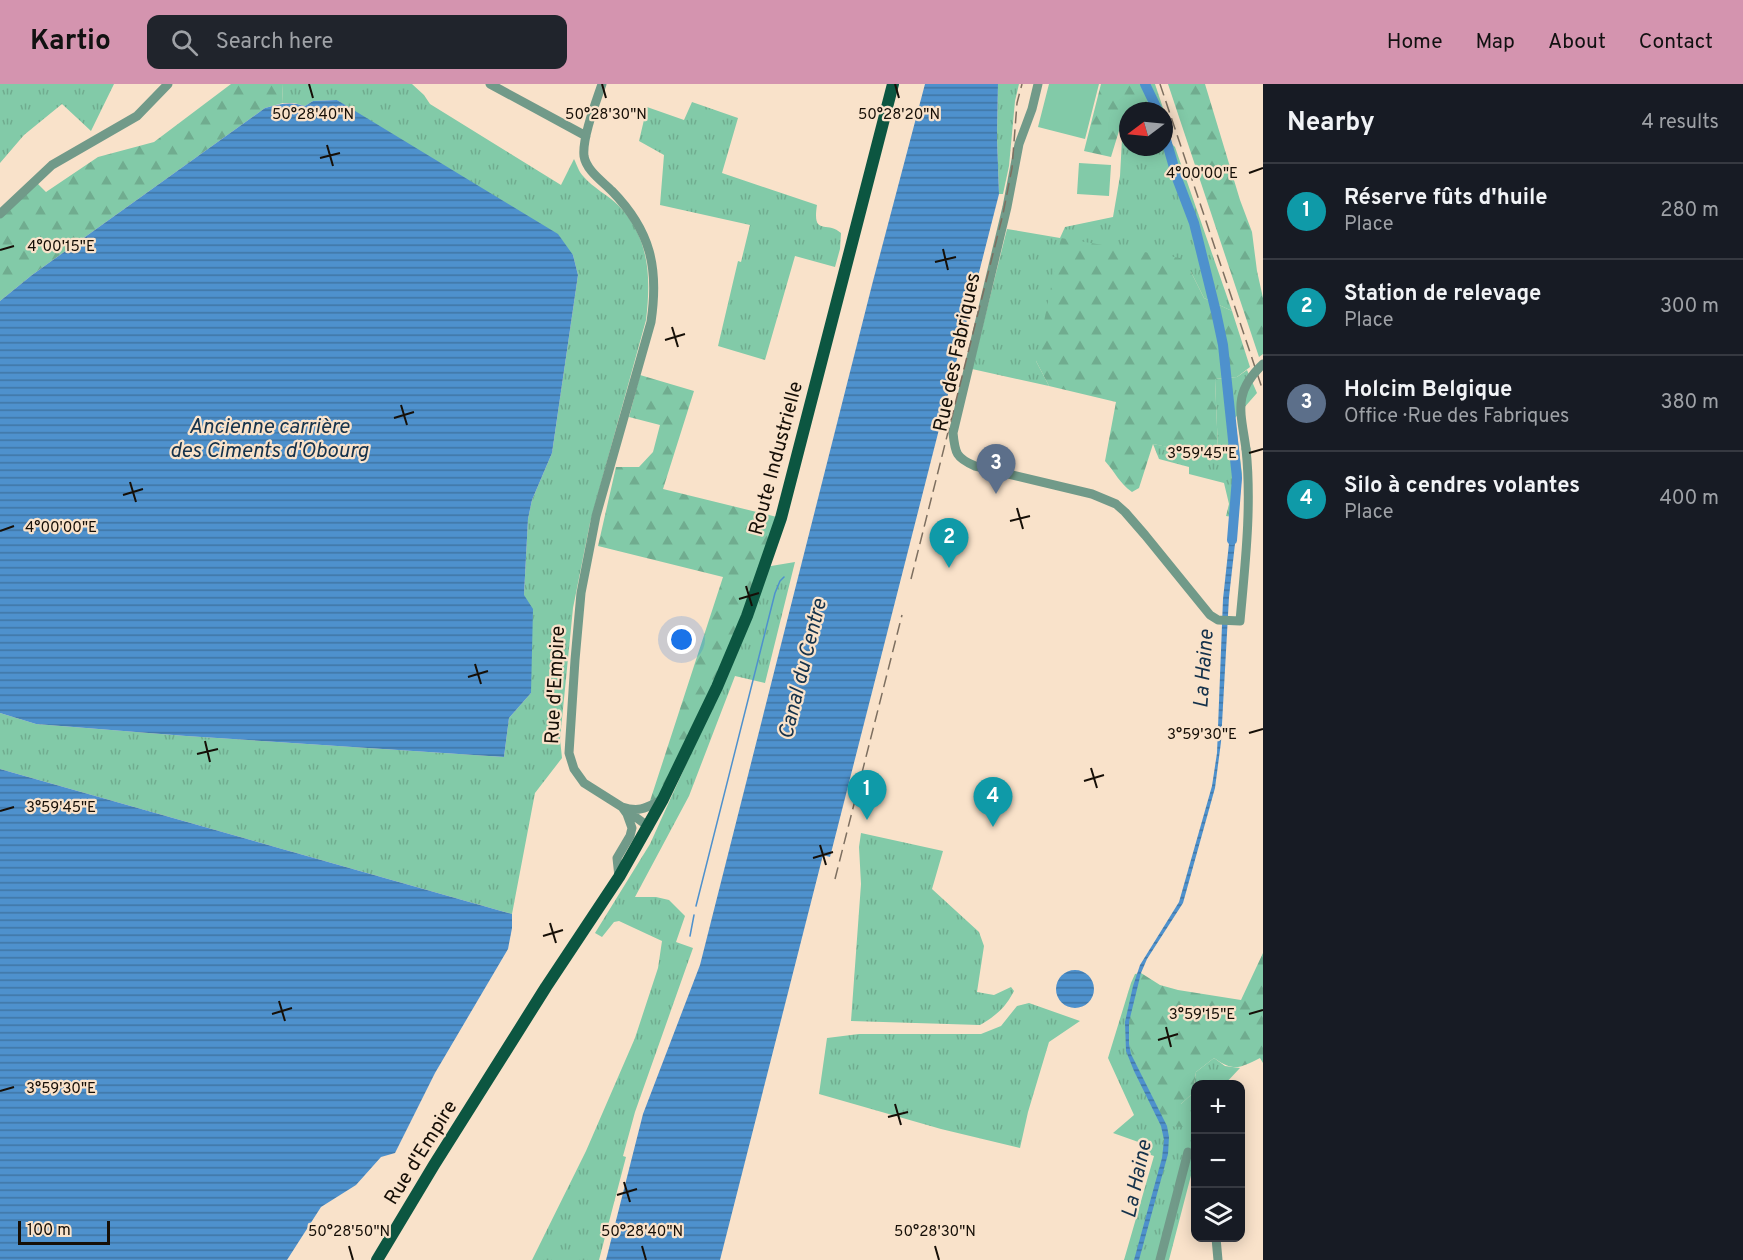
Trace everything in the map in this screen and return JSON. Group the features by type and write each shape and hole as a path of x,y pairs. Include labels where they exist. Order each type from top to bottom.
{"main road":[{"name":"Route Industrielle","path":"649,827 723,672 747,616 778,527 892,86"},
{"name":"Rue d'Empire","path":"377,1260 546,987 619,877 649,827"}],"street":[{"path":"0,214 52,165 137,116 168,84"},
{"path":"490,84 586,136"},
{"name":"Rue d'Empire","path":"602,84 586,136 584,152 586,164 620,199 645,238 654,270 654,303 651,322 594,527 581,593 569,753 578,776 584,783 649,827"},
{"name":"Rue des Fabriques","path":"1038,84 1032,109 1019,144 1006,212 953,433 954,449 965,462 975,466 1092,494 1116,504 1145,535 1212,617 1218,620 1240,621 1248,514 1248,470 1241,399 1246,382 1263,364"},
{"path":"622,807 641,810 663,799"},
{"path":"619,877 617,858 632,828 622,807"},
{"path":"1160,1260 1188,1152 1191,1155"},
{"path":"1216,1242 1218,1260"}],"green space":[{"path":"0,84 114,84 91,131 62,104 24,135 0,163"},
{"path":"231,84 282,84 283,103 265,108 32,275 0,301 0,214 35,181 46,192 98,157 154,142"},
{"path":"282,84 412,84 430,104 561,185 574,159 587,180 619,206 637,232 642,245 648,274 646,320 590,523 573,608 560,739 562,758 535,793 512,914 0,769 0,713 36,724 504,757 509,718 531,693 524,595 528,519 532,500 552,453 578,275 573,255 337,100 313,101 305,106 283,103"},
{"path":"998,84 1019,84 1015,101 1009,166 1003,194 999,194"},
{"path":"1049,84 1099,84 1085,139 1038,127"},
{"path":"1101,84 1155,84 1161,102 1119,102 1119,131 1111,157 1084,151"},
{"path":"1168,84 1205,84 1252,232 1263,298 1263,354 1259,357"},
{"path":"692,102 738,118 722,173 817,205 816,215 819,224 836,229 841,233 835,267 795,256 765,360 718,346 738,261 741,262 750,225 660,205 664,155 639,141 647,107 684,120"},
{"path":"1173,145 1175,147 1232,311 1204,298 1191,272 1036,361 1049,386 972,369 1007,229 1060,238 1065,227 1113,217 1121,156 1173,156"},
{"path":"1079,163 1111,165 1109,196 1077,194"},
{"path":"1061,238 1180,258 1191,272 1204,298 1232,311 1250,367 1237,377 1215,379 1218,451 1213,457 1153,444 1139,488 1132,492 1105,461 1116,402 1049,386 1036,361"},
{"path":"1247,370 1257,393 1235,418 1242,474 1238,518 1226,516 1229,504 1224,483 1189,474 1189,467 1159,459 1153,444 1214,456 1218,451 1215,379 1237,377"},
{"path":"640,375 694,391 663,489 781,518 769,554 663,799 650,801 723,577 598,546 616,467 639,467 653,452 660,425 629,417"},
{"path":"795,562 765,683 735,676 689,796 635,897 656,897 669,900 685,916 676,942 693,948 635,1112 623,1156 626,1157 599,1260 532,1260 586,1151 635,1038 658,968 662,941 619,921 614,922 602,937 595,933 650,844 727,674 765,567"},
{"path":"861,833 943,851 932,889 979,932 984,946 977,992 994,995 1011,987 1014,991 1004,1007 991,1018 980,1025 851,1021 861,884 859,847"},
{"path":"1263,953 1263,1063 1260,1058 1242,1066 1232,1067 1214,1058 1196,1072 1195,1080 1191,1080 1191,1095 1181,1104 1184,1127 1167,1126 1141,1076 1130,1046 1129,1018 1141,973 1160,985 1178,990 1241,1000"},
{"path":"1141,973 1131,1012 1129,1031 1181,1104 1191,1095 1191,1175 1169,1260 1124,1260 1154,1156 1145,1153 1144,1144 1113,1133 1134,1115 1108,1058 1135,974"},
{"path":"1029,1003 1080,1021 1049,1042 1020,1148 941,1129 819,1094 827,1038 859,1034 981,1034 1001,1026 1017,1006"},
{"path":"1214,1058 1225,1066 1240,1068 1229,1080 1195,1080 1196,1072"}],"water":[{"name":"Canal du Centre","path":"925,84 998,84 999,194 830,857 823,855 720,1260 606,1260 643,1114 700,965"},
{"name":"Ancienne carrière des Ciments d'Obourg","path":"337,100 558,234 573,255 578,275 552,453 532,500 528,519 524,595 533,609 531,693 509,718 504,757 36,724 0,713 0,301 32,275 265,108 290,103 305,106 313,101"},
{"path":"1231,525 1237,526 1229,597 1221,742 1215,788 1183,903 1147,959 1141,973 1129,1022 1131,1054 1167,1126 1169,1137 1168,1154 1139,1260 1134,1260 1162,1158 1164,1140 1161,1126 1126,1051 1125,1022 1140,965 1179,902 1212,786 1217,753 1223,599"},
{"path":"0,769 512,914 508,949 435,1073 395,1153 381,1157 356,1185 321,1207 287,1260 0,1260"},
{"path":"1075,970 1082,971 1088,976 1093,982 1093,996 1088,1002 1082,1007 1075,1008 1068,1007 1062,1002 1057,996 1056,989 1057,982 1062,976 1068,971"}],"waterway":[{"name":"La Haine","path":"1145,84 1154,102"},
{"name":"La Haine","path":"1171,156 1194,223 1223,345 1237,478 1232,540"},
{"path":"696,906 775,593 784,577"},
{"path":"690,936 694,915"}],"railway":[{"path":"911,579 1003,214 1012,168 1017,103 1022,84"},
{"path":"1160,84 1263,391"},
{"path":"835,879 902,615"}],"place":[{"name":"Holcim Belgique","path":"996,494"},
{"name":"Station de relevage","path":"949,568"},
{"name":"Réserve fûts d'huile","path":"867,820"},
{"name":"Silo à cendres volantes","path":"993,827"}]}
